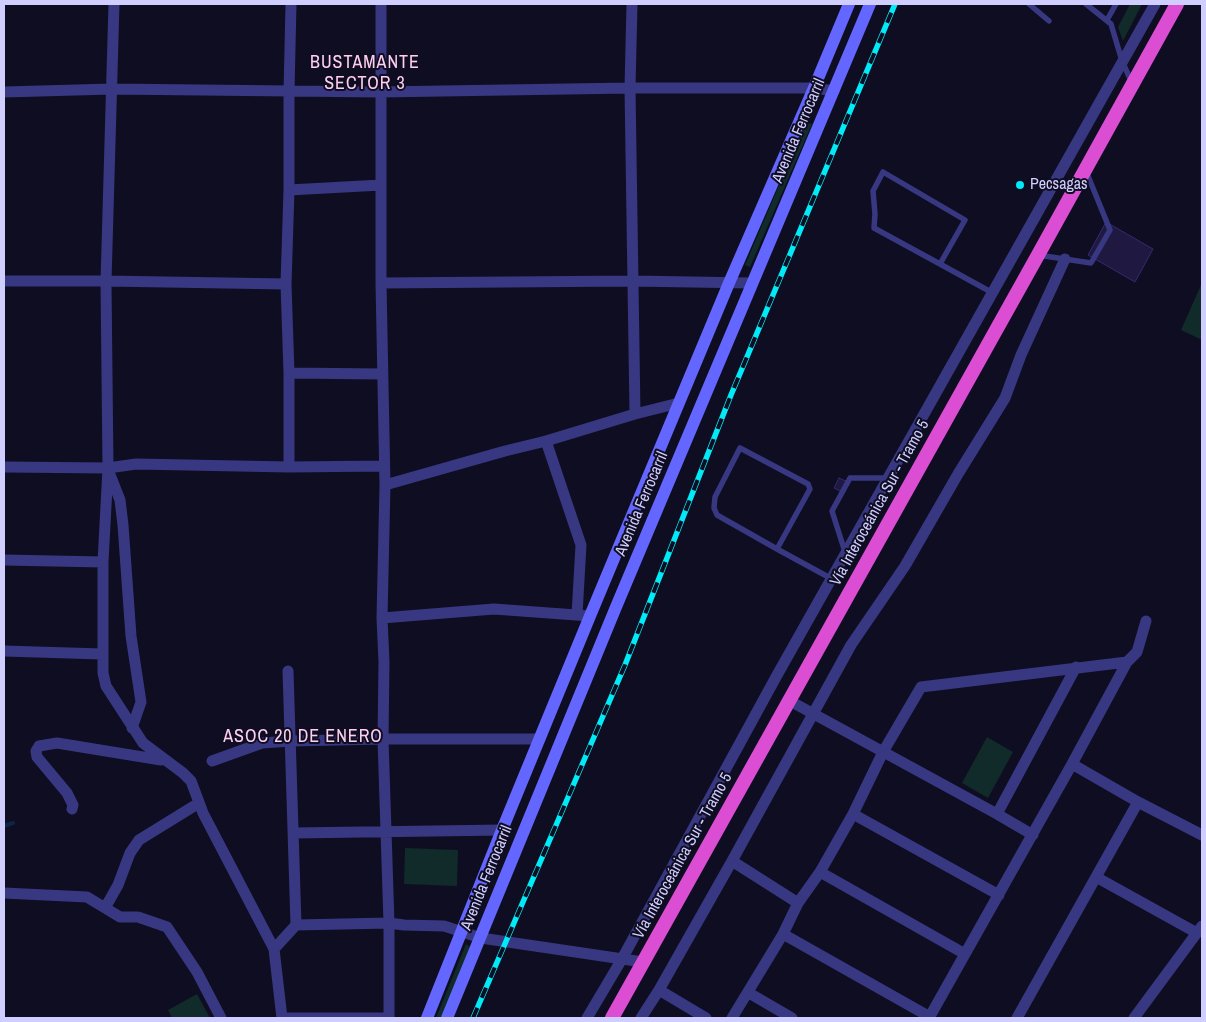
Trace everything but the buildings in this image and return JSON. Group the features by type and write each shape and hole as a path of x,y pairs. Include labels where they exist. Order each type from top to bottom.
{"highway":[{"name":"Vía Interoceánica Sur - Tramo 5","path":"612,1018 1177,4"}],"main road":[{"name":"Avenida Ferrocarril","path":"427,1018 540,739 583,616 679,403 849,4"},
{"name":"Avenida Ferrocarril","path":"447,1018 751,283 870,4"}],"street":[{"path":"114,4 106,280 108,468 103,562 102,654 106,686 143,743 192,781 199,803 274,949 282,1018 389,1018 389,923 383,739 384,662 382,618 385,485 381,283 381,4"},
{"path":"289,467 290,373 286,284 291,4"},
{"path":"632,4 630,88 635,414"},
{"path":"587,1018 622,959 776,677 991,292 1155,4"},
{"path":"4,92 112,89 380,92 630,88 814,88 834,92"},
{"path":"289,190 381,185"},
{"path":"641,1018 659,990 732,861 851,645 905,566 958,474 1005,398 1021,355 1064,260"},
{"path":"4,281 106,280 286,284"},
{"path":"381,283 633,281 751,283"},
{"path":"290,373 382,374"},
{"path":"385,485 679,403"},
{"path":"382,618 494,609 583,616 581,545 546,441"},
{"path":"4,467 108,468 136,464 289,467 384,466"},
{"path":"108,468 120,500 131,636 141,702 132,728"},
{"path":"4,560 103,562"},
{"path":"783,934 929,1017 1033,835 1128,662 1137,652 1146,621"},
{"path":"4,651 102,654"},
{"path":"732,1018 783,934 798,902 820,872 883,752 921,687 1128,662"},
{"path":"997,814 1076,667"},
{"path":"274,949 296,925 288,671"},
{"path":"790,701 815,713 1033,835"},
{"path":"212,761 262,743 291,740 540,739"},
{"path":"72,809 73,805 68,793 37,757 36,750 39,746 57,742 165,761"},
{"path":"1072,764 1138,802 1202,834"},
{"path":"1017,1018 1138,802"},
{"path":"105,908 118,885 130,853 139,840 199,803"},
{"path":"852,814 999,895"},
{"path":"294,833 502,830"},
{"path":"732,861 798,902"},
{"path":"820,872 965,954"},
{"path":"1096,877 1200,930 1134,1018"},
{"path":"4,893 87,897 120,917 138,917 168,927 197,972 222,1018"},
{"path":"296,925 389,923 404,926 444,926 481,938 643,962"},
{"path":"659,990 706,1018"},
{"path":"748,994 792,1018"}],"lane":[{"path":"1029,4 1049,21"},
{"path":"1086,4 1111,24 1122,61 1133,85"},
{"path":"1107,20 1116,4"},
{"path":"1038,256 1091,263 1110,230 1085,170"},
{"path":"940,264 965,220 883,172 873,191 874,228 991,292"},
{"path":"777,549 810,489 808,484 740,448 714,497 714,508 717,515 777,549 832,579"},
{"path":"846,554 832,511 850,478 887,478"}],"green space":[{"path":"1130,4 1142,4 1123,41 1118,27"},
{"path":"806,122 812,124 750,267 745,265"},
{"path":"1202,286 1202,340 1181,330"},
{"path":"987,737 1013,752 988,798 962,783"},
{"path":"405,848 458,850 457,886 404,884"},
{"path":"466,944 470,947 441,1018 436,1018"},
{"path":"197,994 210,1018 172,1018 168,1010"}],"waterway":[{"path":"4,826 13,823"}],"railway":[{"path":"473,1018 625,665 731,395 895,4"}],"place":[{"name":"Pecsagas","path":"1020,185"}],"district":[{"name":"BUSTAMANTE SECTOR 3","path":"365,73"},
{"name":"ASOC 20 DE ENERO","path":"303,737"}]}
